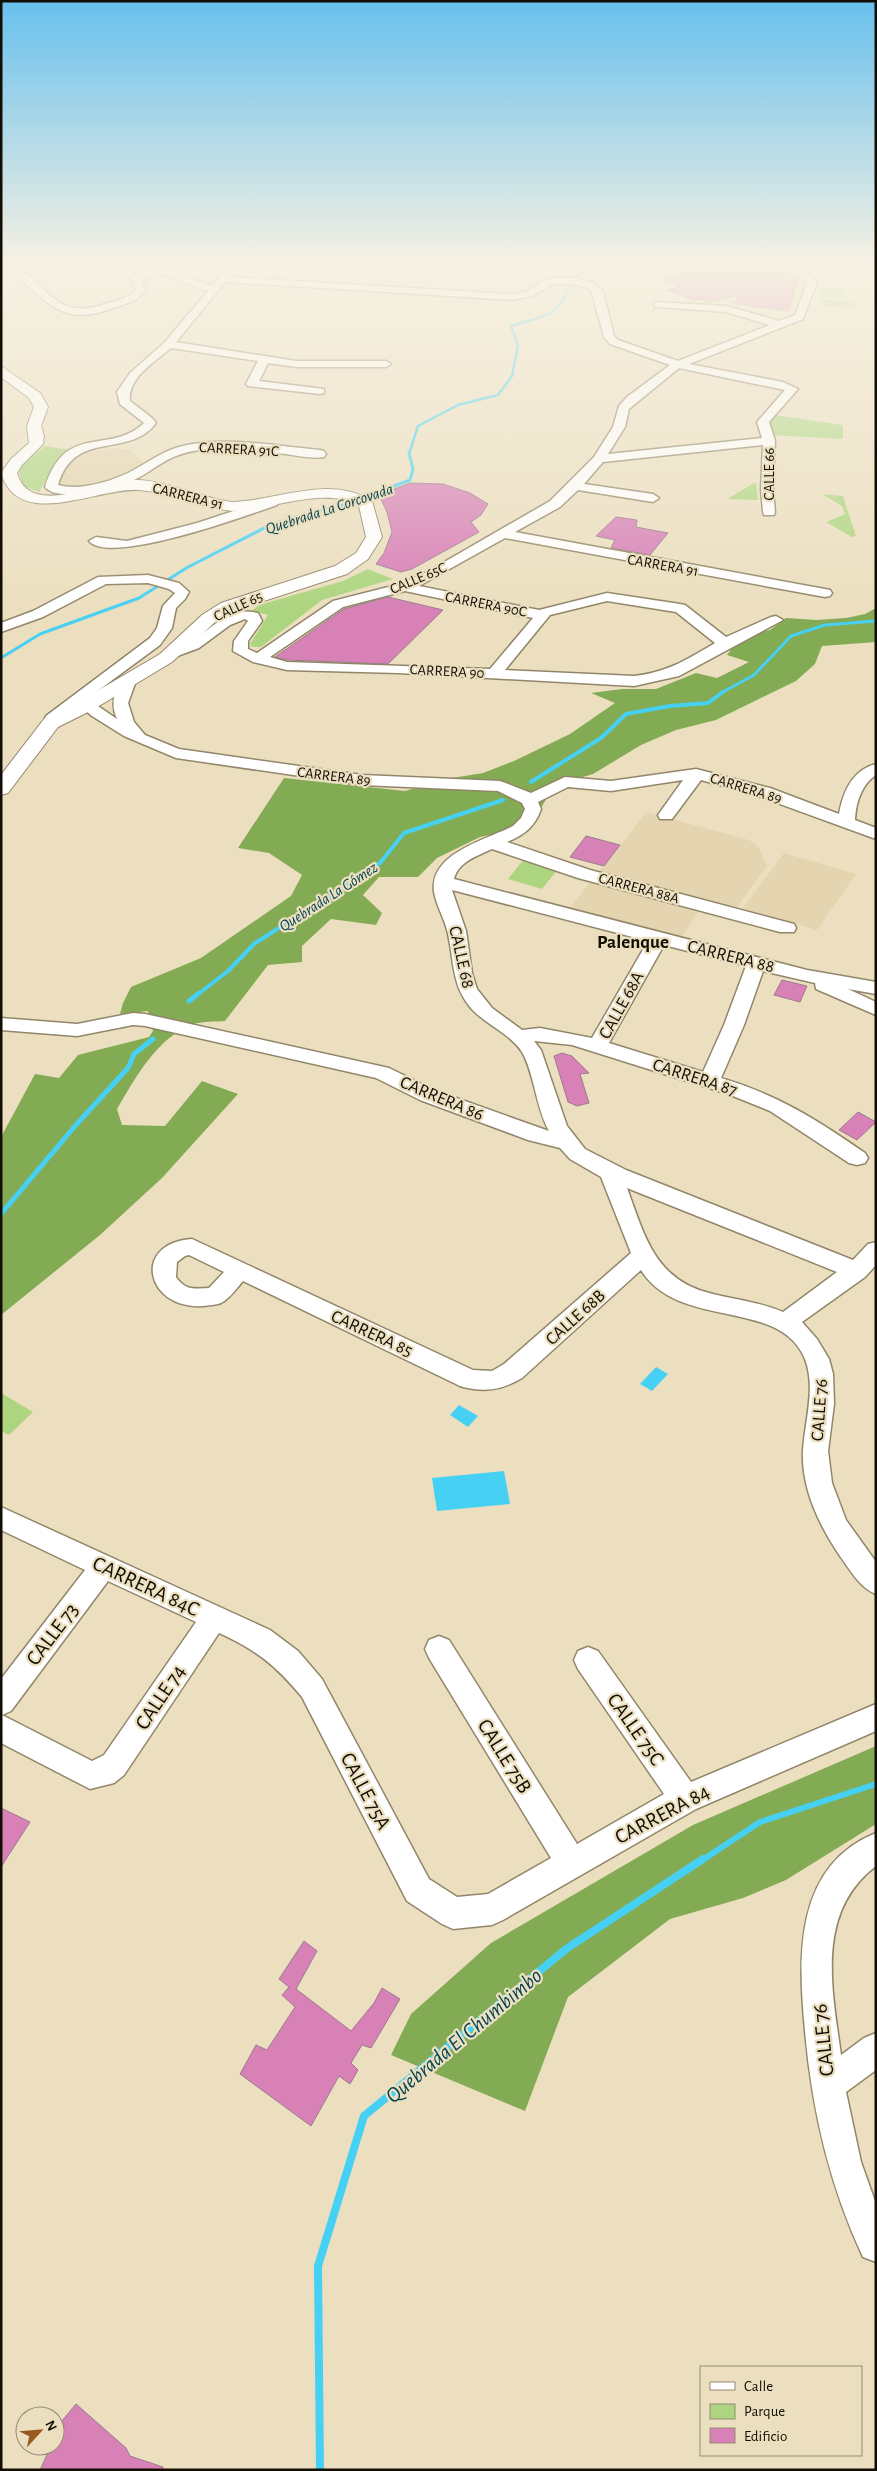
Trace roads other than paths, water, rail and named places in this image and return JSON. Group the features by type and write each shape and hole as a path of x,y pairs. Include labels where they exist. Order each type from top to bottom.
{"main road":[{"path":"13,379 35,396 40,405 39,415 34,426 37,436 36,444 16,462 9,473 18,490 38,499"},
{"name":"CARRERA 91","path":"38,499 57,499 110,486 138,485 156,486 214,505 247,506 310,495 342,494 359,498 366,504"},
{"name":"CALLE 65","path":"1,789 51,723 87,705 172,654 208,619 227,607 262,594 329,575 357,560 366,551 374,537 366,504"}],"street":[{"path":"38,499 67,457 82,448 103,441 138,435 147,428 150,423 148,420 124,402 123,392 131,379"},
{"path":"254,379 252,384 320,391"},
{"name":"CALLE 65C","path":"258,659 338,604 405,587 443,569 555,504 576,486 599,459 619,427 621,412 626,403 658,379"},
{"name":"CALLE 66","path":"753,379 783,385 792,389 764,420 763,425 769,441 767,489 769,512"},
{"path":"599,459 769,441"},
{"name":"CARRERA 91C","path":"53,476 51,487 64,491 110,486 134,475 173,452 200,446 320,454"},
{"path":"134,475 156,486"},
{"path":"576,486 654,498"},
{"path":"96,542 127,544 202,526 273,502"},
{"name":"CARRERA 91","path":"502,534 825,593"},
{"name":"CALLE 65","path":"1,628 38,614 100,581 153,580 180,589 182,594 169,607 168,623 147,650 125,662 52,718 51,723"},
{"name":"CARRERA 90C","path":"405,587 541,615 555,608 610,596 683,609 725,644"},
{"name":"CARRERA 90","path":"172,654 202,641 230,618 247,614 253,616 255,622 241,641 240,648 245,654 280,665 398,669 614,681 653,679 682,671 725,644 776,620"},
{"path":"494,674 541,615"},
{"name":"CARRERA 89","path":"128,680 121,695 120,710 128,726 144,741"},
{"name":"CARRERA 89","path":"87,705 102,718 144,741 176,752 269,768 388,782 500,786 513,789 524,796 533,798 565,782 611,786 696,774 764,792 876,834"},
{"path":"846,823 847,804 864,775 876,769"},
{"path":"666,814 696,774"},
{"path":"443,882 446,871 456,860 520,828 533,814 532,804 524,796"},
{"name":"CARRERA 88A","path":"499,839 584,874 787,928"},
{"name":"CARRERA 88","path":"443,882 807,976 876,988"},
{"name":"CALLE 68","path":"443,882 443,892 458,932 459,960 466,988 492,1019 518,1037 531,1050 553,1115 567,1143"},
{"name":"CALLE 68A","path":"597,1046 659,937"},
{"path":"709,1081 734,1025 757,962"},
{"path":"807,976 876,1009"},
{"name":"CARRERA 86","path":"1,1024 78,1030 133,1019 145,1020 382,1073 427,1095 534,1135 567,1143 576,1153 610,1171 737,1225 857,1271"},
{"name":"CARRERA 87","path":"518,1037 550,1035 597,1046 709,1081 777,1106 818,1130 858,1158"},
{"name":"CALLE 76","path":"610,1171 642,1256 662,1282 686,1296 717,1306 759,1311 785,1323 809,1344 822,1371 816,1464 826,1506 846,1544 876,1582"},
{"path":"785,1323 822,1294 857,1271 876,1250"},
{"name":"CALLE 68B","path":"506,1375 642,1256"},
{"name":"CARRERA 85","path":"240,1270 469,1379 491,1381 506,1375"},
{"name":"CARRERA 84C","path":"1,1518 260,1639 288,1660"},
{"name":"CALLE 73","path":"1,1702 103,1566"},
{"name":"CALLE 74","path":"1,1728 90,1775 104,1773 114,1765 214,1618"},
{"name":"CALLE 75B","path":"439,1649 572,1864"},
{"name":"CALLE 75A","path":"288,1660 312,1688 418,1890 453,1913"},
{"name":"CALLE 75C","path":"588,1660 685,1799"},
{"name":"CARRERA 84","path":"453,1913 492,1909 685,1799 876,1717"},
{"name":"CALLE 76","path":"876,1848 842,1876 824,1910 816,1966 828,2084 844,2165 862,2216 876,2244"},
{"path":"828,2084 876,2050"}],"water":[{"path":"656,1367 668,1374 652,1391 640,1384"},
{"path":"459,1405 478,1416 468,1427 450,1415"},
{"path":"504,1471 510,1504 437,1511 432,1478"}],"waterway":[{"name":"Quebrada La Corcovada","path":"409,454 418,426 458,405 498,395 510,379"},
{"name":"Quebrada La Corcovada","path":"1,658 40,634 139,598 188,567 272,524 347,504 410,480 413,469 409,454"},
{"name":"Quebrada La Gómez","path":"721,693 754,675 791,636 825,625 876,621"},
{"name":"Quebrada La Gómez","path":"531,782 601,738 626,714 670,706 708,703 723,692"},
{"name":"Quebrada La Gómez","path":"197,995 228,971 254,944 380,863 404,833 503,800"},
{"name":"Quebrada La Gómez","path":"189,1001 198,994"},
{"name":"Quebrada La Gómez","path":"1,1214 75,1126 128,1068 134,1054 153,1039"},
{"name":"Quebrada El Chumbimbo","path":"701,1861 760,1822 876,1784"},
{"name":"Quebrada El Chumbimbo","path":"320,2470 318,2266 364,2116 566,1949 703,1859"}],"district":[{"name":"Palenque","path":"633,941"}]}
